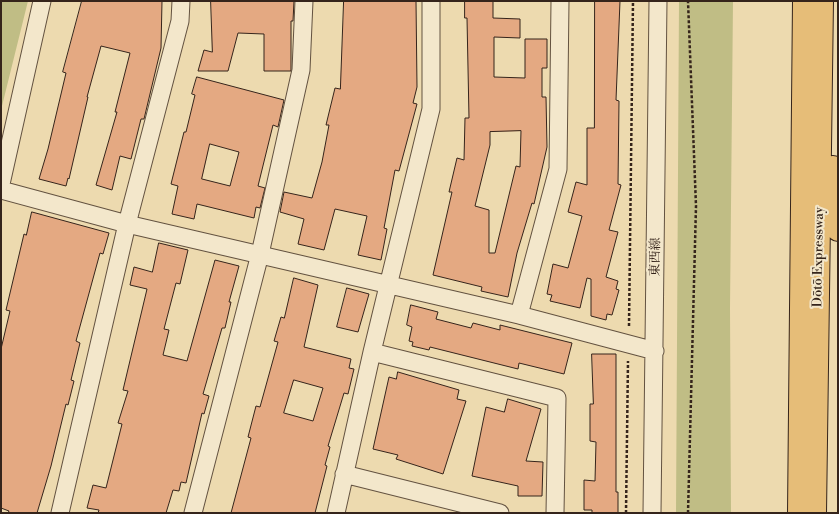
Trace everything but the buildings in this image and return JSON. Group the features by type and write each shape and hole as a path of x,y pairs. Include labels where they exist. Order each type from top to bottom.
{"highway":[{"name":"Dōtō Expressway","path":"799,513 804,1"},
{"name":"Dōtō Expressway","path":"815,513 822,1"},
{"path":"822,36 838,230"}],"street":[{"path":"1,184 42,1"},
{"path":"60,513 127,224 180,21 181,1"},
{"path":"193,513 260,254 301,70 304,1"},
{"path":"336,513 372,352 431,109 431,1"},
{"path":"519,315 558,169 560,1"},
{"name":"東西線","path":"652,513 658,1"},
{"path":"1,190 127,224 519,315 655,351"},
{"path":"372,352 557,398 555,513"},
{"path":"344,474 500,513"}],"path":[{"path":"626,513 633,1"},
{"path":"688,1 696,206 688,513"}],"shaded area":[{"path":"1,1 28,1 1,110"},
{"path":"679,1 733,1 730,308 731,513 676,513"}]}
